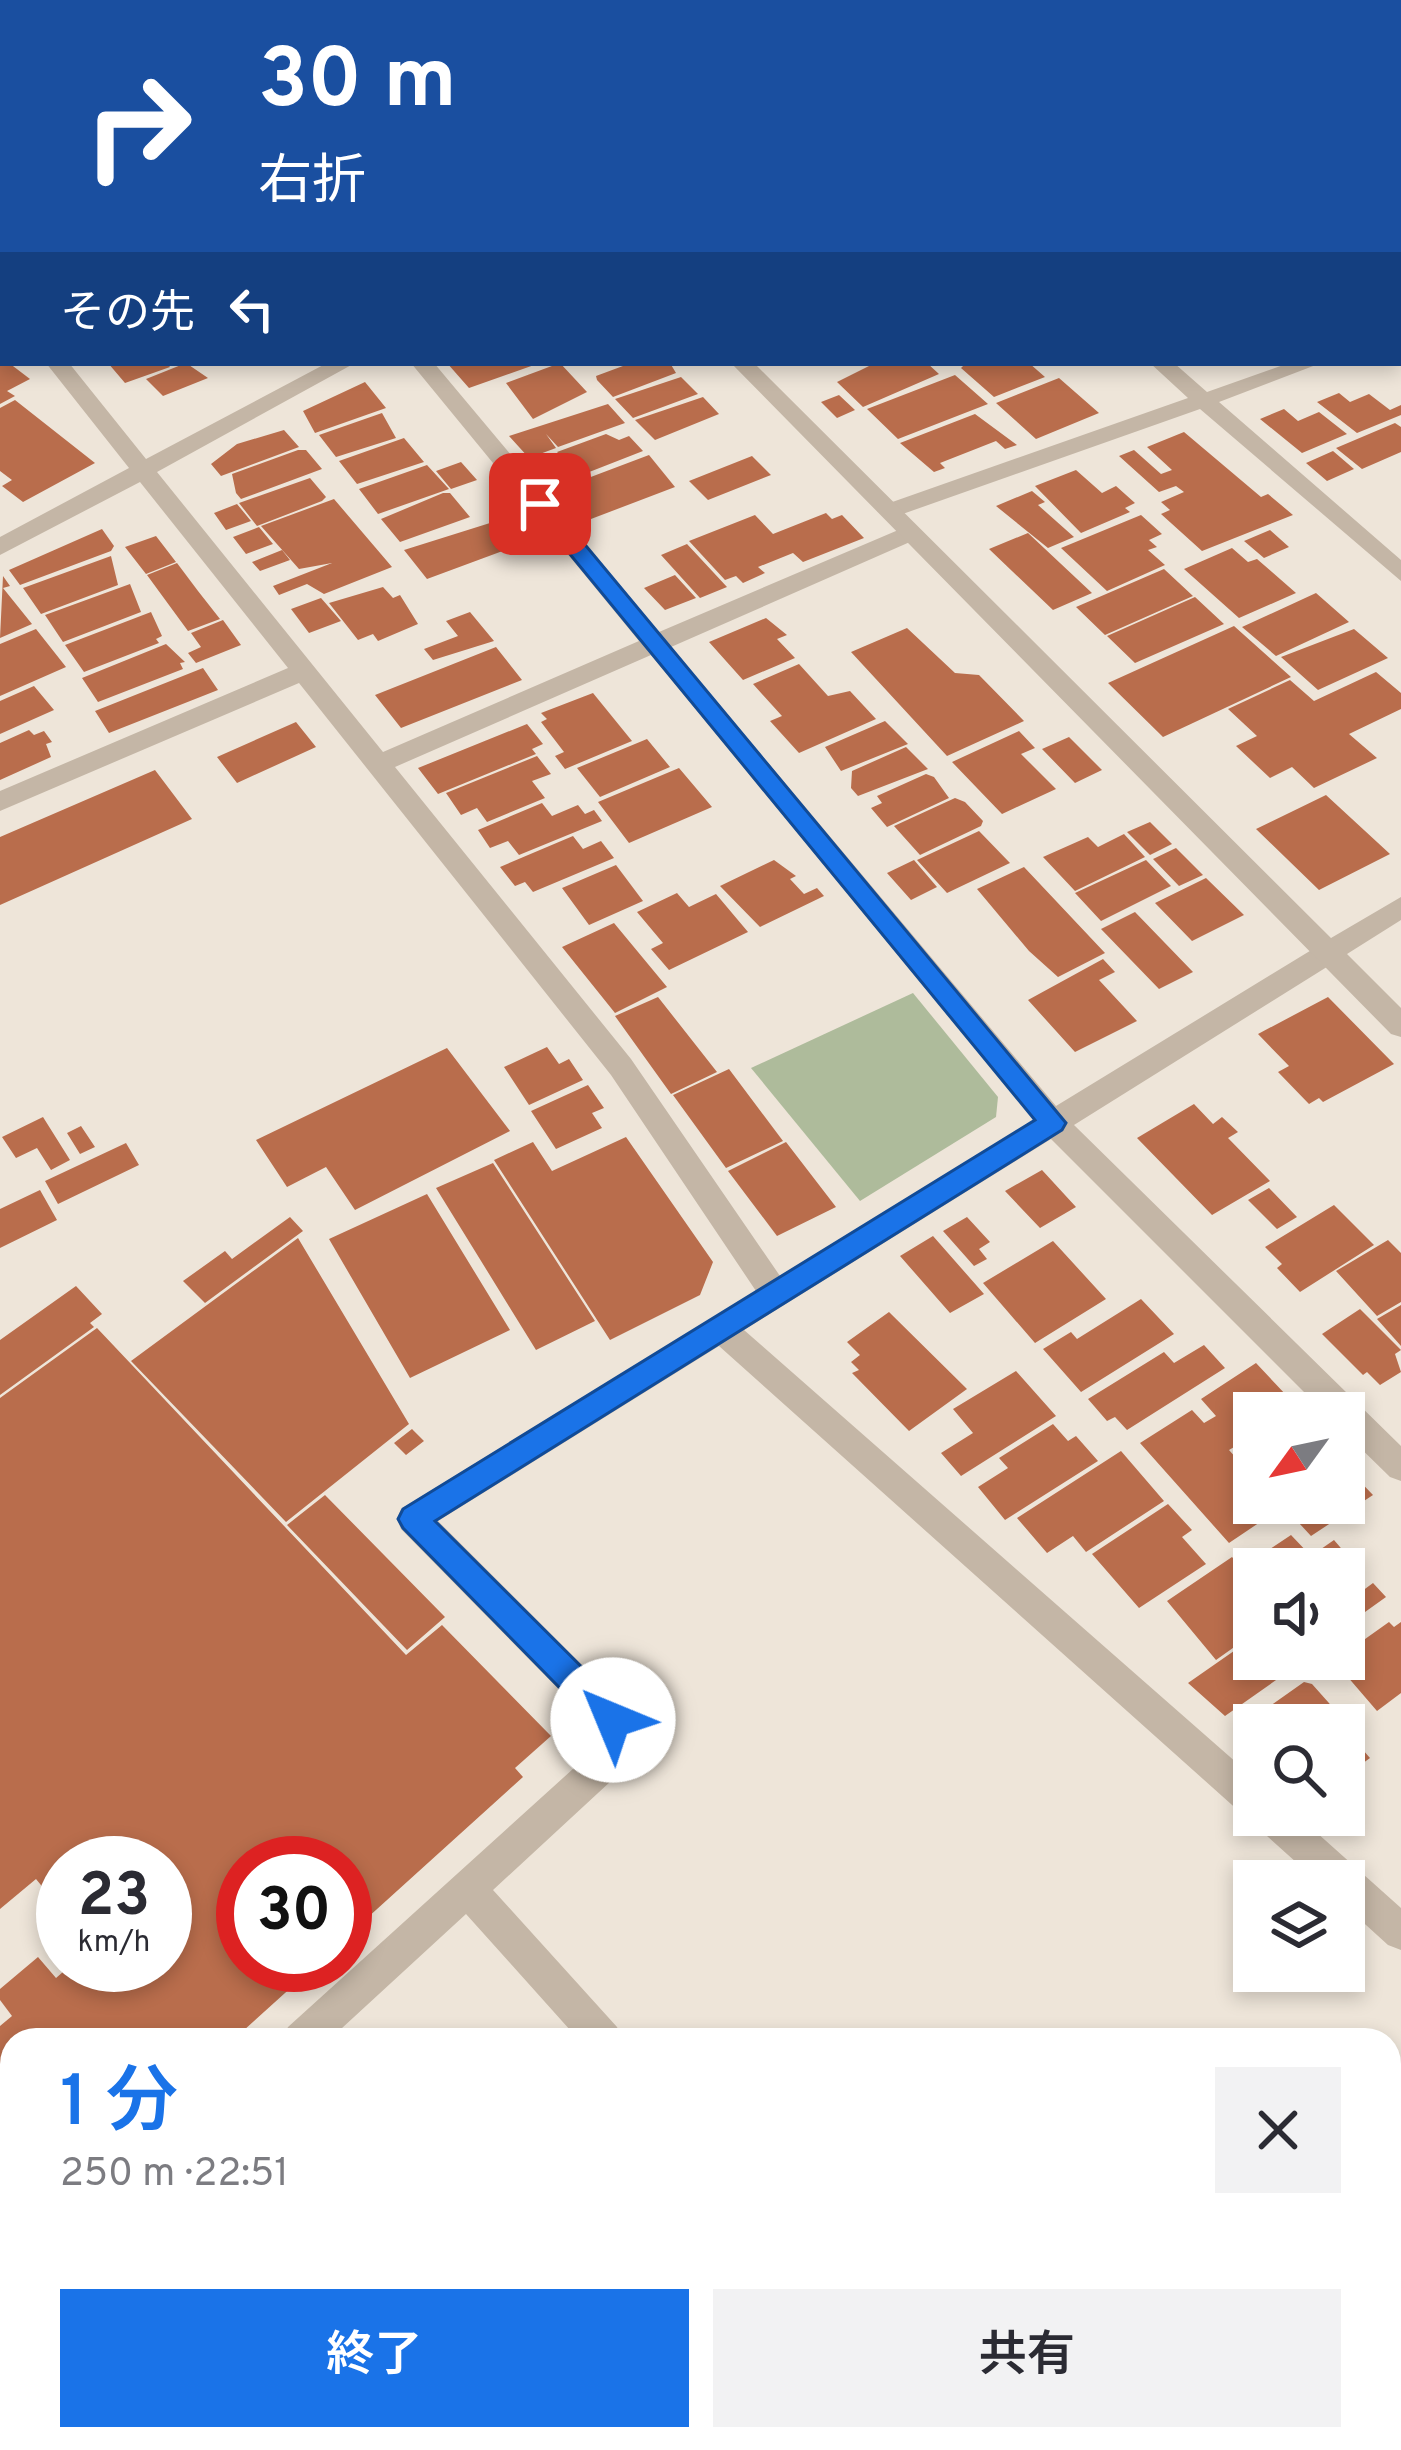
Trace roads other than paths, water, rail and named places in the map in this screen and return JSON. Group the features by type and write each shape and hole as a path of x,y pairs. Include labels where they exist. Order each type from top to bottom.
{"street":[{"path":"59,366 621,1067 776,1295"},
{"path":"0,548 338,366"},
{"path":"425,366 1053,1123 1401,1467"},
{"path":"745,366 1401,1026"},
{"path":"1165,366 1401,573"},
{"path":"889,511 1301,366"},
{"path":"378,764 911,533"},
{"path":"0,802 304,671"},
{"path":"315,2028 612,1757 613,1720 413,1519 1401,907"},
{"path":"721,1329 1233,1782"},
{"path":"1294,1836 1320,1860"},
{"path":"468,1888 593,2028"},
{"path":"1365,1900 1401,1932"}]}
